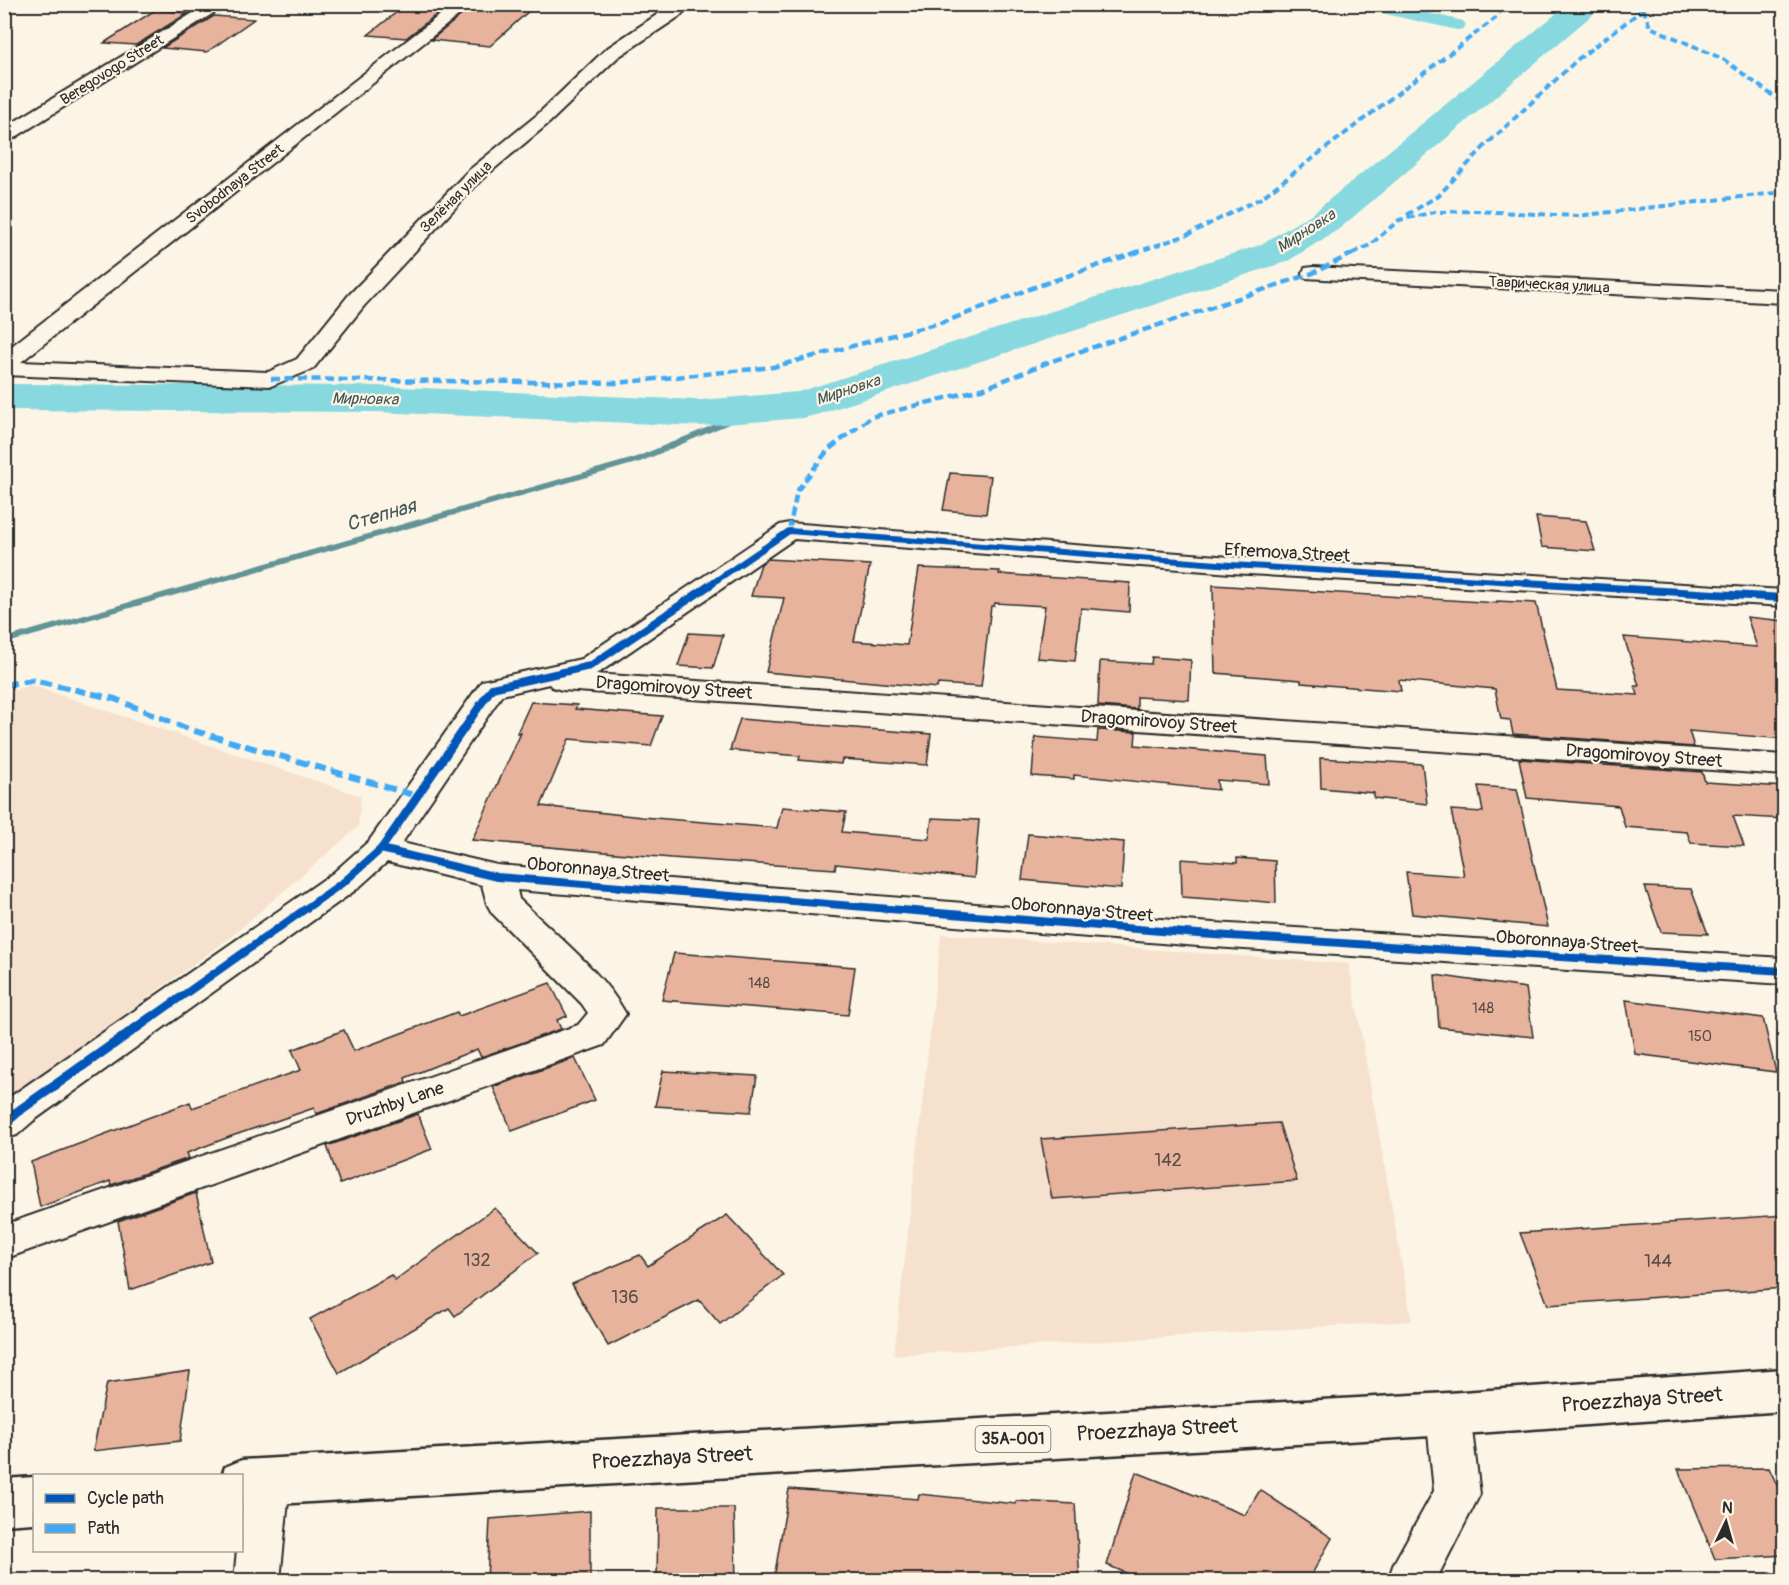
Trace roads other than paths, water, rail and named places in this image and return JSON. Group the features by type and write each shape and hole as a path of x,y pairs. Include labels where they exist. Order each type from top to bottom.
{"highway":[{"name":"Proezzhaya Street","path":"254,1482 1448,1414 1785,1389"},
{"path":"4,1502 33,1500"}],"street":[{"name":"Beregovogo Street","path":"4,136 220,4"},
{"name":"Svobodnaya Street","path":"4,366 465,4"},
{"name":"Зелёная улица","path":"4,366 270,379 305,364 356,302 475,175 543,119 612,53 674,13 683,4"},
{"name":"Таврическая улица","path":"1313,273 1785,297"},
{"name":"Efremova Street","path":"534,679 591,666 789,531 1231,565 1785,598"},
{"name":"Dragomirovoy Street","path":"534,679 1785,765"},
{"path":"4,1124 20,1110 345,880 381,849 492,688 534,679"},
{"name":"Oboronnaya Street","path":"381,849 497,877 1198,934 1785,971"},
{"name":"Druzhby Lane","path":"4,1242 591,1035 608,1014 595,995 504,904 497,877"},
{"path":"1412,1581 1457,1494 1448,1414"},
{"path":"254,1482 257,1581"}],"waterway":[{"path":"1365,4 1457,25"},
{"name":"Мирновка","path":"4,397 376,399 700,413 803,405 1274,253 1326,221 1587,4"},
{"name":"Степная","path":"4,641 637,460 762,408"}]}
